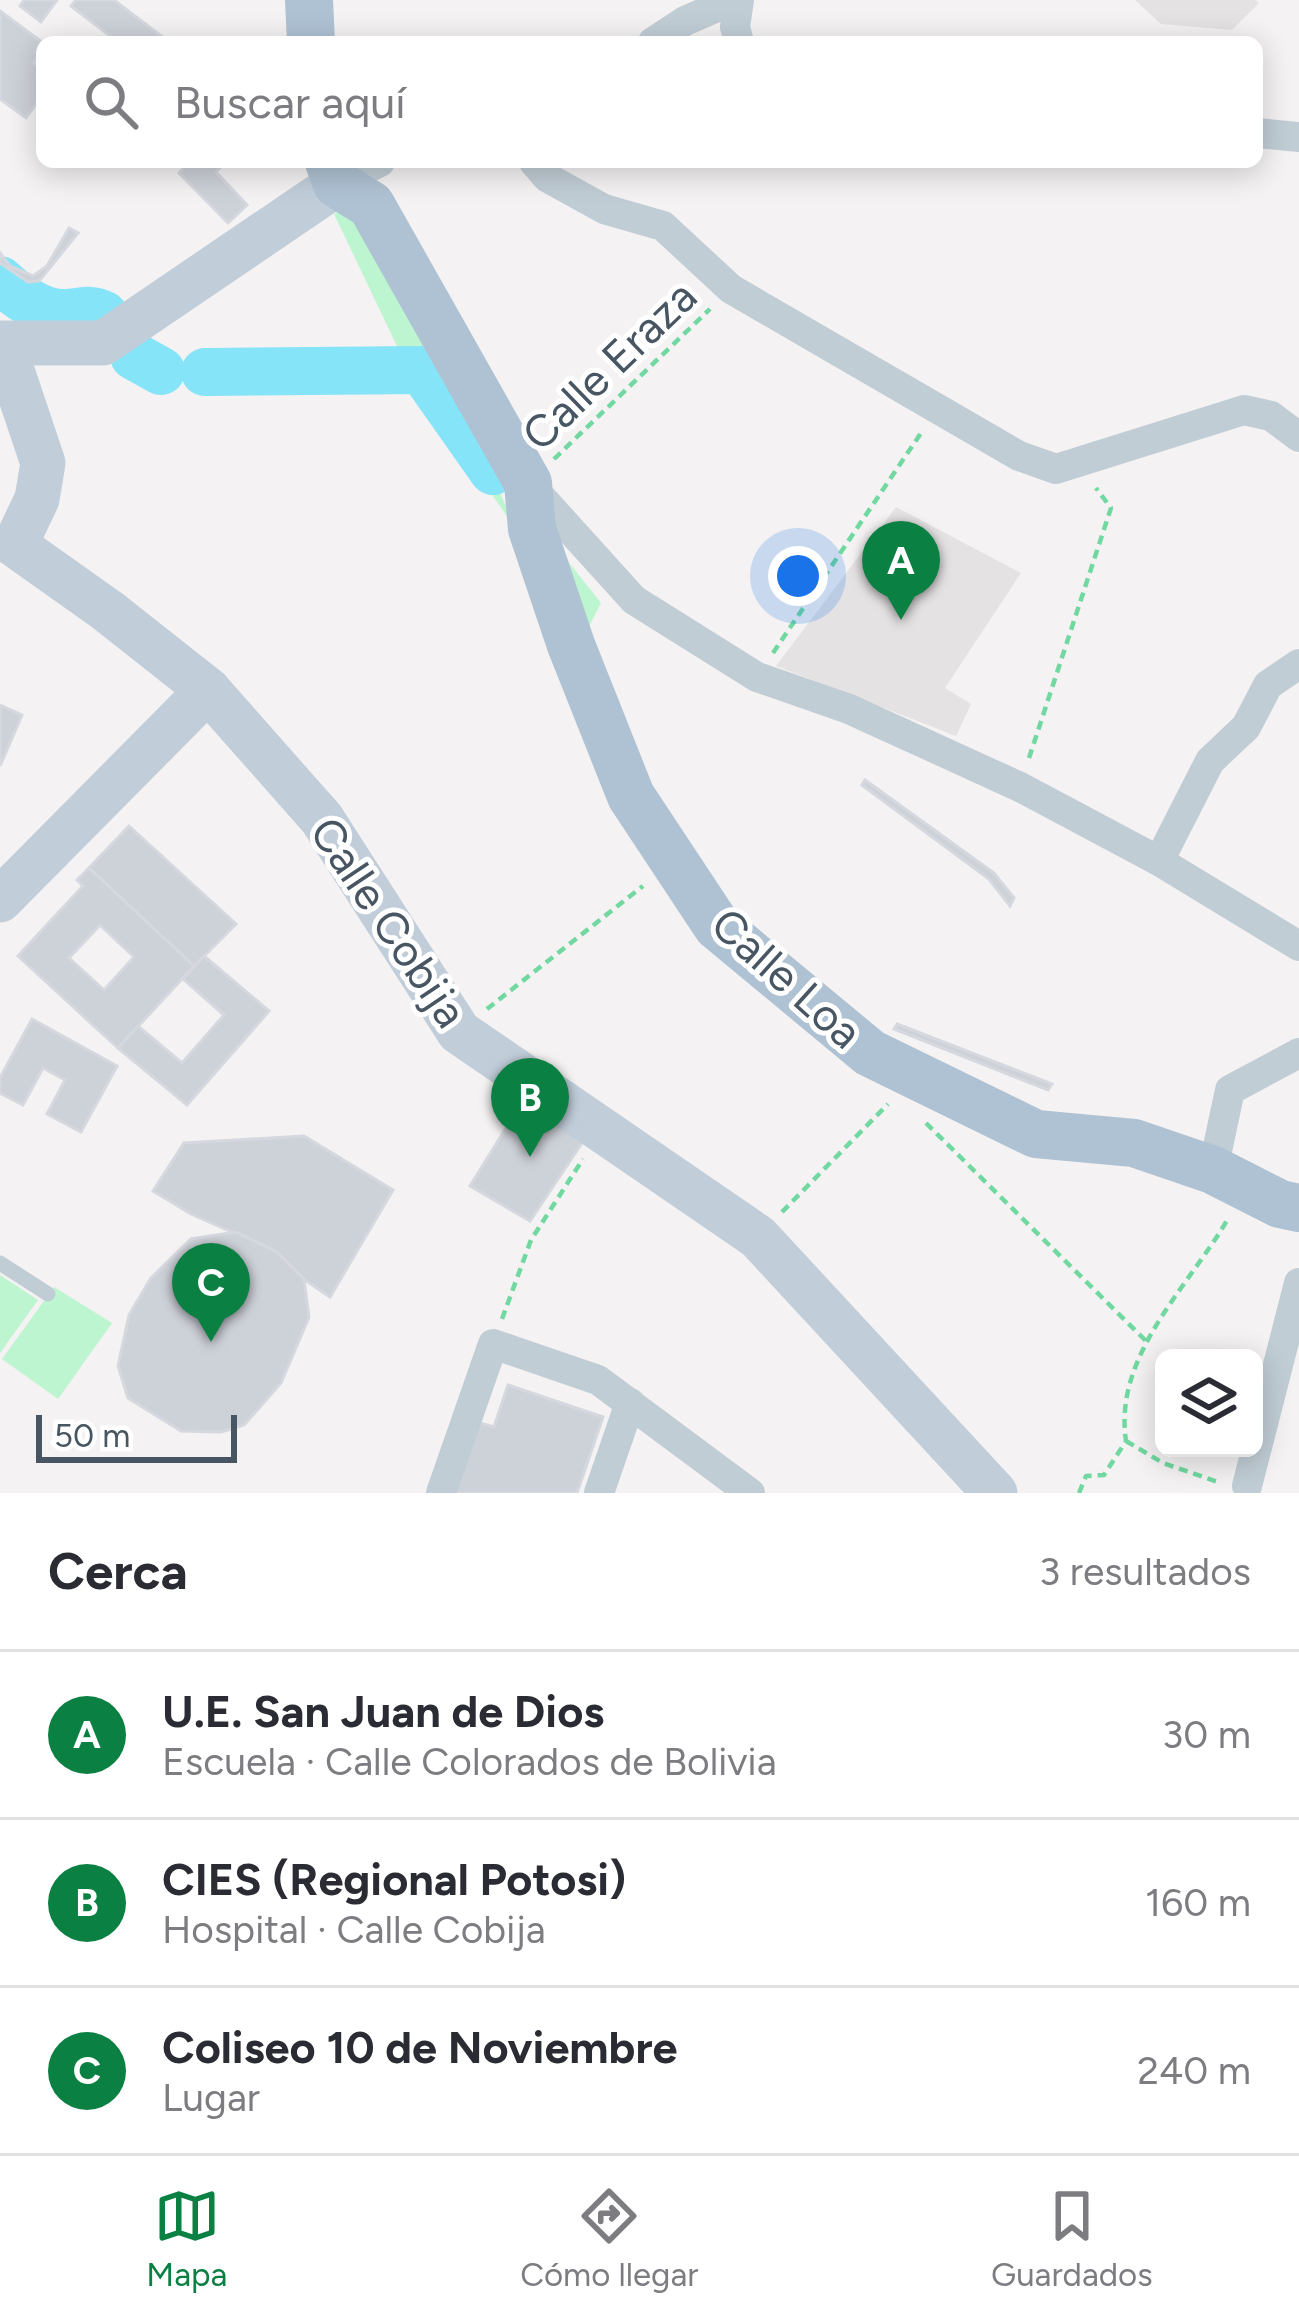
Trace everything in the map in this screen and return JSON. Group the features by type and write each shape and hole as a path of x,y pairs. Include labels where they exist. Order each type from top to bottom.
{"main road":[{"path":"8,541 37,499 43,463 2,344 103,343 349,169 528,483"},
{"name":"Calle Loa","path":"528,483 532,529 631,796 717,926 870,1053 1036,1135 1134,1143 1299,1208"},
{"name":"Calle Cobija","path":"8,541 208,689 322,819 459,1032 758,1238 995,1493"},
{"path":"8,880 208,689"}],"street":[{"path":"662,36 736,0 737,36"},
{"path":"1263,134 1299,137"},
{"path":"539,168 548,178 604,209 663,226 731,289 1019,456 1056,469 1244,410 1271,416 1299,437"},
{"path":"528,483 634,600 757,677 849,710 1020,787 1159,861 1299,946"},
{"path":"1159,861 1210,761 1246,727 1268,685 1299,664"},
{"path":"1230,1178 1230,1090 1299,1053"},
{"path":"1246,1486 1299,1283"},
{"path":"441,1493 493,1344 598,1380 750,1493"},
{"path":"599,1493 630,1403"}],"lane":[{"path":"0,1263 48,1294"}],"path":[{"name":"Calle Eraza","path":"528,483 731,289"},
{"path":"757,677 937,409"},
{"path":"1020,787 1111,508 1077,463"},
{"path":"459,1032 676,861"},
{"path":"758,1238 896,1095"},
{"path":"911,1110 1146,1341"},
{"path":"493,1344 531,1240 602,1129"},
{"path":"1078,1493 1086,1476 1104,1475 1126,1441 1121,1413 1129,1380 1146,1341 1204,1261 1230,1178"},
{"path":"1126,1441 1162,1463 1209,1481 1246,1486"}],"shaded area":[{"path":"1135,0 1259,3 1232,30 1161,24"},
{"path":"896,507 1021,573 945,688 971,704 956,736 776,666"}],"green space":[{"path":"347,207 461,405 516,529 417,388 334,214"},
{"path":"555,545 601,603 583,638"},
{"path":"0,1275 38,1300 0,1353"},
{"path":"54,1287 112,1323 58,1399 2,1359"}],"building":[{"path":"24,0 57,0 41,22 20,6"},
{"path":"76,0 114,0 161,36 110,36 71,6"},
{"path":"0,11 36,38 36,104 26,118 0,99"},
{"path":"184,168 220,168 216,172 247,205 228,223 179,173"},
{"path":"69,228 78,233 39,281 28,282 0,263 0,253 10,266 33,276 47,266"},
{"path":"0,705 22,715 0,766"},
{"path":"865,780 994,873 1014,898 1010,906 989,879 862,785"},
{"path":"129,826 236,924 194,966 89,868"},
{"path":"89,868 194,966 118,1048 18,956 83,886 77,880","holes":["100,925 134,957 104,990 69,958"]},
{"path":"204,956 269,1011 187,1105 118,1048 138,1026 182,1063 224,1015 183,979"},
{"path":"32,1019 117,1066 81,1132 47,1114 65,1080 43,1068 23,1105 0,1093 0,1078"},
{"path":"897,1024 1052,1084 1048,1090 894,1029"},
{"path":"529,1091 590,1131 530,1221 470,1186"},
{"path":"304,1136 393,1190 330,1297 277,1252 191,1214 153,1191 184,1143"},
{"path":"236,1232 277,1252 304,1279 309,1317 281,1383 244,1425 221,1432 181,1431 128,1398 118,1366 129,1315 151,1278 191,1239"},
{"path":"508,1385 603,1417 577,1493 453,1493 477,1422 494,1427"}],"waterway":[{"path":"0,280 38,307 104,315"},
{"path":"134,356 161,371"},
{"path":"205,372 422,370 493,471"}],"place":[{"name":"U.E. San Juan de Dios","path":"901,620"},
{"name":"CIES (Regional Potosi)","path":"530,1157"},
{"name":"Coliseo 10 de Noviembre","path":"211,1342"}]}
